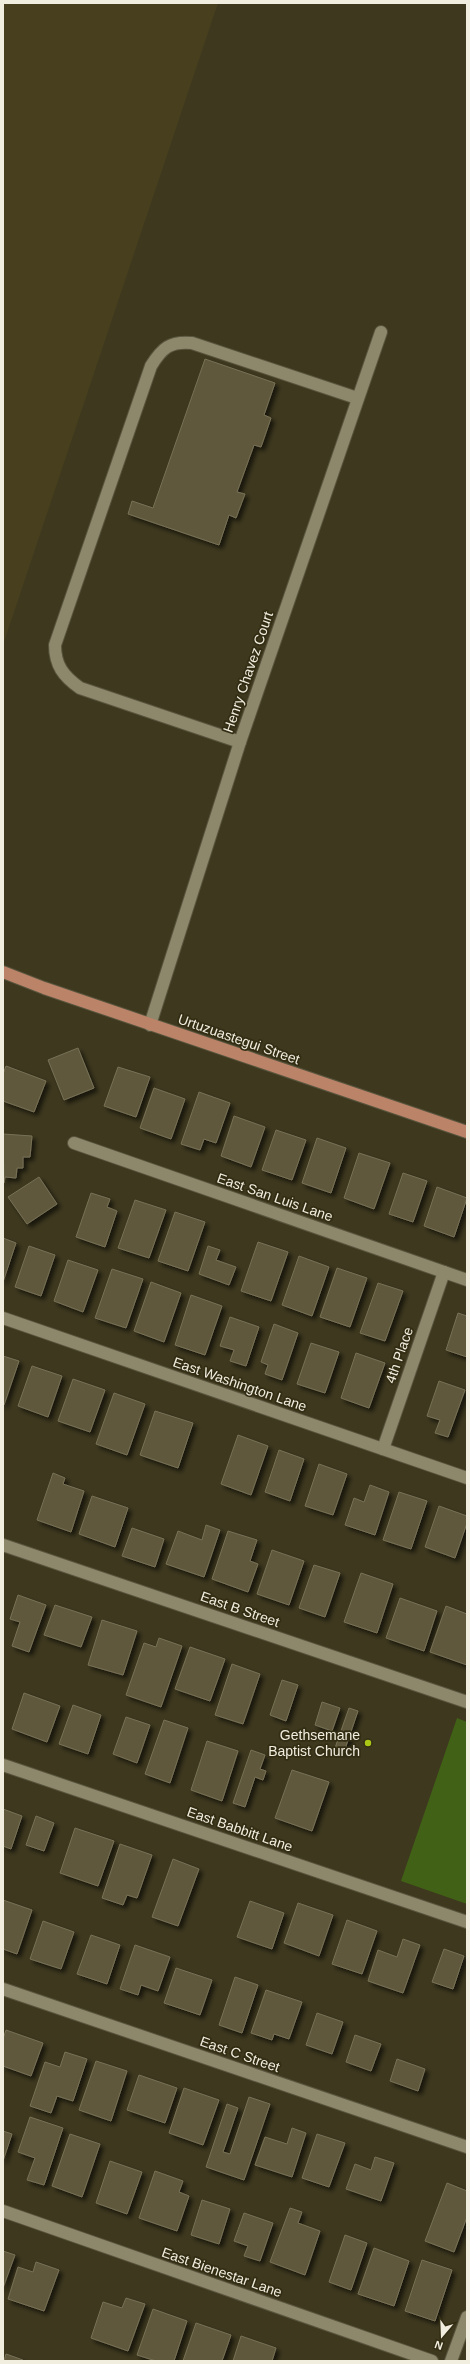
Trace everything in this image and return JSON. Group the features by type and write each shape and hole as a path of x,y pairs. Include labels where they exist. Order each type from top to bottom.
{"main road":[{"name":"Urtuzuastegui Street","path":"3,972 150,1025 467,1132"}],"street":[{"name":"Henry Chavez Court","path":"150,1025 240,742 357,398 381,332"},
{"path":"240,742 80,688 66,678 58,666 55,656 55,644 151,366 158,354 168,346 178,342 192,343 357,398"},
{"name":"East San Luis Lane","path":"74,1143 467,1280"},
{"name":"4th Place","path":"383,1449 444,1272"},
{"name":"East Washington Lane","path":"3,1318 467,1478"},
{"name":"East B Street","path":"3,1545 467,1702"},
{"name":"East Babbitt Lane","path":"3,1765 467,1922"},
{"name":"East C Street","path":"3,1989 467,2147"},
{"name":"East Bienestar Lane","path":"3,2211 432,2361"},
{"path":"451,2361 467,2316"}],"green space":[{"path":"457,1718 467,1722 467,1904 401,1881"}],"sand":[{"path":"3,3 218,3 3,645"}],"building":[{"path":"205,359 275,383 264,415 271,418 261,447 254,445 237,492 245,494 236,518 229,515 219,545 128,514 132,501 153,508"},
{"path":"78,1048 94,1088 64,1100 48,1060"},
{"path":"6,1066 46,1081 34,1112 3,1101 3,1074"},
{"path":"118,1067 150,1077 136,1117 104,1106"},
{"path":"154,1088 185,1099 171,1139 140,1128"},
{"path":"199,1092 230,1103 216,1143 204,1139 200,1150 181,1144"},
{"path":"234,1116 265,1127 251,1167 221,1156"},
{"path":"276,1130 306,1140 292,1180 262,1170"},
{"path":"3,1134 32,1136 30,1157 23,1157 23,1168 17,1168 16,1178 5,1177 4,1183"},
{"path":"317,1138 346,1148 331,1193 302,1183"},
{"path":"359,1153 390,1163 374,1209 344,1198"},
{"path":"403,1173 427,1181 413,1222 389,1214"},
{"path":"39,1177 57,1204 27,1224 8,1197"},
{"path":"437,1187 467,1198 454,1237 424,1226"},
{"path":"91,1193 110,1199 107,1207 117,1211 105,1247 76,1237"},
{"path":"135,1200 166,1210 149,1258 118,1248"},
{"path":"175,1212 205,1222 188,1271 158,1261"},
{"path":"3,1238 16,1243 3,1282"},
{"path":"258,1242 288,1252 271,1301 241,1291"},
{"path":"29,1246 55,1255 41,1296 15,1287"},
{"path":"208,1246 220,1250 216,1260 236,1267 229,1285 199,1274"},
{"path":"299,1256 329,1267 312,1316 282,1305"},
{"path":"68,1260 98,1270 83,1312 54,1301"},
{"path":"337,1268 367,1278 350,1327 320,1317"},
{"path":"112,1269 143,1279 126,1328 95,1318"},
{"path":"151,1282 181,1293 164,1342 134,1331"},
{"path":"378,1283 403,1291 385,1341 360,1333"},
{"path":"191,1295 222,1306 205,1355 175,1345"},
{"path":"458,1313 467,1316 467,1357 446,1350"},
{"path":"230,1317 259,1327 246,1366 230,1361 234,1350 220,1346"},
{"path":"274,1324 298,1333 282,1380 265,1374 268,1365 261,1362"},
{"path":"311,1343 339,1352 325,1393 297,1384"},
{"path":"356,1353 385,1363 369,1408 341,1398"},
{"path":"3,1356 19,1361 4,1405 3,1405"},
{"path":"32,1366 62,1376 48,1417 18,1406"},
{"path":"73,1379 105,1390 90,1432 58,1421"},
{"path":"439,1381 465,1390 448,1437 435,1433 440,1420 427,1416"},
{"path":"114,1393 145,1404 127,1455 96,1444"},
{"path":"155,1411 193,1423 178,1468 140,1455"},
{"path":"238,1435 268,1446 251,1495 221,1484"},
{"path":"279,1450 304,1459 290,1501 265,1492"},
{"path":"319,1464 347,1474 333,1515 305,1506"},
{"path":"53,1473 65,1478 63,1484 84,1491 71,1532 37,1520"},
{"path":"370,1485 389,1492 375,1535 345,1525 354,1498 364,1502"},
{"path":"399,1492 427,1501 411,1549 383,1540"},
{"path":"92,1496 128,1508 115,1547 79,1534"},
{"path":"439,1506 467,1516 467,1523 455,1558 425,1547"},
{"path":"206,1525 220,1530 204,1577 166,1564 178,1531 202,1540"},
{"path":"132,1528 164,1539 155,1567 122,1556"},
{"path":"228,1531 257,1540 250,1561 258,1564 248,1592 212,1579"},
{"path":"272,1550 304,1561 289,1605 257,1594"},
{"path":"314,1565 340,1573 325,1617 299,1608"},
{"path":"361,1573 393,1584 377,1633 344,1622"},
{"path":"18,1595 46,1605 29,1652 12,1646 20,1622 10,1619"},
{"path":"400,1598 437,1611 424,1651 386,1638"},
{"path":"55,1605 92,1617 81,1647 44,1635"},
{"path":"446,1606 467,1614 467,1665 430,1652"},
{"path":"102,1620 137,1631 123,1675 88,1665"},
{"path":"159,1638 182,1646 161,1707 126,1695 144,1643 156,1647"},
{"path":"190,1647 225,1659 210,1701 175,1689"},
{"path":"232,1664 260,1674 243,1724 215,1715"},
{"path":"282,1680 298,1685 286,1721 270,1715"},
{"path":"24,1693 60,1706 47,1742 12,1729"},
{"path":"322,1702 340,1708 332,1731 315,1725"},
{"path":"73,1705 101,1715 88,1754 59,1744"},
{"path":"349,1708 358,1711 344,1752 335,1748"},
{"path":"126,1717 150,1725 137,1763 113,1754"},
{"path":"164,1720 188,1728 170,1783 145,1774"},
{"path":"207,1741 238,1751 222,1801 191,1790"},
{"path":"251,1750 265,1755 260,1769 266,1771 263,1780 255,1777 245,1807 233,1803"},
{"path":"292,1770 329,1782 312,1831 275,1818"},
{"path":"3,1809 22,1816 11,1849 3,1846"},
{"path":"36,1816 54,1823 44,1851 26,1845"},
{"path":"75,1828 114,1841 98,1886 60,1873"},
{"path":"120,1844 152,1855 137,1898 127,1895 123,1905 102,1898"},
{"path":"173,1859 199,1869 178,1926 152,1917"},
{"path":"3,1900 32,1910 17,1954 3,1949"},
{"path":"250,1901 284,1913 272,1949 237,1937"},
{"path":"298,1903 333,1915 319,1956 284,1943"},
{"path":"347,1920 377,1931 362,1974 332,1964"},
{"path":"43,1921 74,1932 61,1969 30,1959"},
{"path":"91,1935 120,1945 107,1984 77,1974"},
{"path":"403,1939 420,1945 403,1993 368,1981 378,1950 397,1957"},
{"path":"135,1945 170,1957 158,1991 141,1985 138,1995 120,1989"},
{"path":"444,1949 464,1956 453,1989 432,1982"},
{"path":"176,1968 212,1980 200,2015 164,2003"},
{"path":"235,1977 258,1985 242,2033 219,2025"},
{"path":"266,1990 302,2002 289,2039 274,2034 272,2040 251,2033"},
{"path":"317,2013 343,2022 332,2054 306,2045"},
{"path":"6,2030 43,2043 31,2076 3,2066 3,2039"},
{"path":"355,2035 381,2044 371,2071 346,2062"},
{"path":"65,2052 87,2059 73,2101 57,2096 51,2113 30,2106 45,2062 60,2067"},
{"path":"397,2059 425,2069 418,2091 390,2081"},
{"path":"96,2061 127,2071 111,2121 79,2110"},
{"path":"139,2075 177,2088 165,2123 127,2110"},
{"path":"184,2088 219,2100 203,2145 169,2133"},
{"path":"249,2097 270,2104 244,2180 206,2167 227,2104 238,2108 223,2152 230,2154"},
{"path":"30,2117 63,2128 44,2185 27,2180 35,2158 18,2152"},
{"path":"292,2128 306,2133 292,2177 255,2165 265,2137 287,2144"},
{"path":"3,2131 12,2134 3,2161"},
{"path":"70,2134 100,2144 82,2197 52,2186"},
{"path":"317,2134 345,2143 329,2187 302,2178"},
{"path":"375,2157 394,2163 381,2201 346,2189 355,2164 371,2170"},
{"path":"110,2161 142,2172 127,2214 96,2203"},
{"path":"155,2171 183,2181 179,2192 189,2196 177,2231 139,2218"},
{"path":"447,2183 467,2191 467,2217 454,2252 425,2241"},
{"path":"202,2200 230,2209 219,2244 191,2235"},
{"path":"290,2208 302,2212 298,2223 320,2231 305,2275 270,2262"},
{"path":"244,2213 273,2223 260,2261 244,2256 248,2246 234,2241"},
{"path":"345,2235 367,2243 351,2290 329,2282"},
{"path":"374,2248 409,2261 394,2306 358,2294"},
{"path":"3,2251 15,2255 3,2288"},
{"path":"422,2260 452,2270 435,2321 405,2311"},
{"path":"36,2262 59,2270 44,2311 8,2299 18,2267 33,2272"},
{"path":"126,2298 145,2304 128,2351 91,2338 103,2302 122,2308"},
{"path":"153,2309 187,2321 174,2361 156,2361 137,2355"},
{"path":"196,2323 231,2335 222,2361 183,2361"},
{"path":"241,2336 276,2348 272,2361 233,2361"},
{"path":"6,2354 23,2360 23,2361 4,2361"}],"place":[{"name":"Gethsemane Baptist Church","path":"368,1743"}]}
